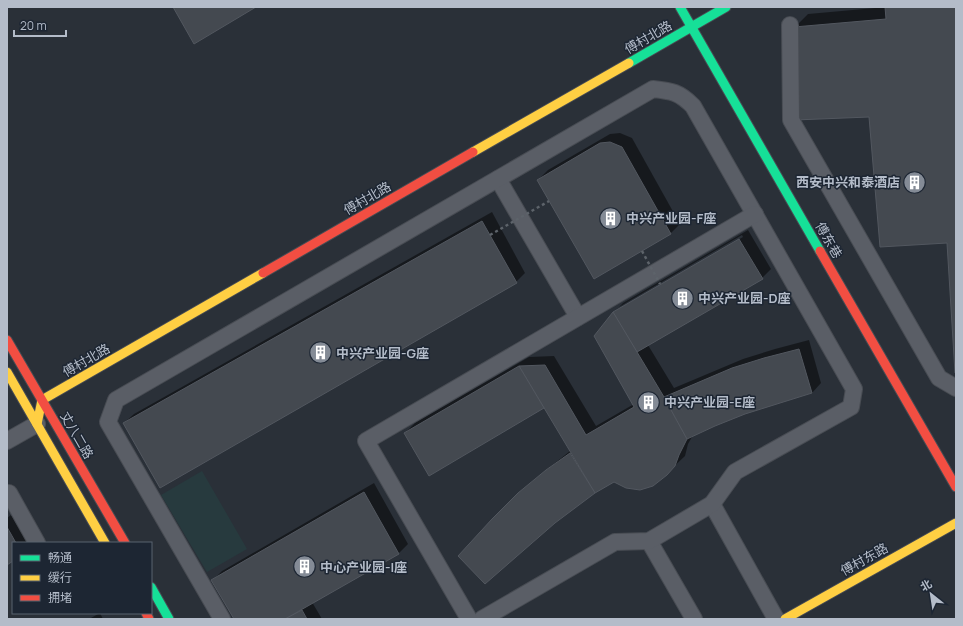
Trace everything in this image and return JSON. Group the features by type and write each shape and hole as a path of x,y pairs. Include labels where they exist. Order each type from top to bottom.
{"street":[{"name":"傅东巷","path":"680,7 956,487"},
{"name":"傅村北路","path":"42,400 726,7"},
{"path":"790,25 791,120 939,378 956,388"},
{"path":"222,619 108,422 116,400 653,89 669,91 684,96 693,106 854,389 851,407 735,472 712,504 649,540 615,542 482,619"},
{"path":"498,179 578,317"},
{"path":"469,619 366,441 755,214"},
{"name":"丈八二路","path":"7,340 124,542"},
{"path":"7,372 104,542"},
{"path":"7,441 37,424 42,400"},
{"path":"7,494 9,493 37,542"},
{"path":"712,504 776,619"},
{"name":"傅村东路","path":"785,619 956,523"},
{"path":"649,540 694,619"},
{"path":"152,589 169,619"}],"path":[{"path":"490,235 549,201"},
{"path":"642,251 660,284"}],"green space":[{"path":"202,471 247,549 207,572 161,495"}],"building":[{"path":"173,7 256,7 194,44"},
{"name":"西安中兴和泰酒店","path":"885,7 956,7 956,373 947,243 880,247 869,117 795,120 794,27 886,19"},
{"name":"中兴产业园-F座","path":"610,142 622,147 671,234 594,279 537,180 600,143"},
{"name":"中兴产业园-G座","path":"482,221 517,283 160,488 123,423"},
{"name":"中兴产业园-D座","path":"739,239 763,279 637,352 613,312"},
{"name":"中兴产业园-E座","path":"613,312 664,397 687,439 675,466 667,475 653,486 640,490 626,488 614,482 595,493 519,366 545,365 586,435 634,407 594,336"},
{"path":"799,349 812,393 745,414 687,439 664,397 732,368"},
{"path":"519,366 544,408 429,476 404,433"},
{"path":"570,453 595,493 555,523 485,584 458,556 518,493"},
{"name":"中心产业园-I座","path":"364,492 399,554 285,619 234,619 211,580"},
{"path":"7,527 15,542 12,542 12,562 7,565"},
{"path":"302,610 307,619 285,619"}],"traffic: fast":[{"path":"680,7 820,251"},
{"path":"629,63 726,7"},
{"path":"152,589 169,619"}],"traffic: slow":[{"path":"473,152 629,63"},
{"path":"37,424 42,400 263,273"},
{"path":"7,372 104,542"},
{"path":"785,619 956,523"}],"traffic: jam":[{"path":"263,273 473,152"},
{"path":"820,251 956,487"},
{"path":"7,340 124,542"},
{"path":"146,614 149,619"}],"place":[{"name":"西安中兴和泰酒店","path":"915,182"},
{"name":"中兴产业园-F座","path":"610,218"},
{"name":"中兴产业园-D座","path":"683,298"},
{"name":"中兴产业园-G座","path":"321,353"},
{"name":"中兴产业园-E座","path":"649,402"},
{"name":"中心产业园-I座","path":"305,567"}]}
